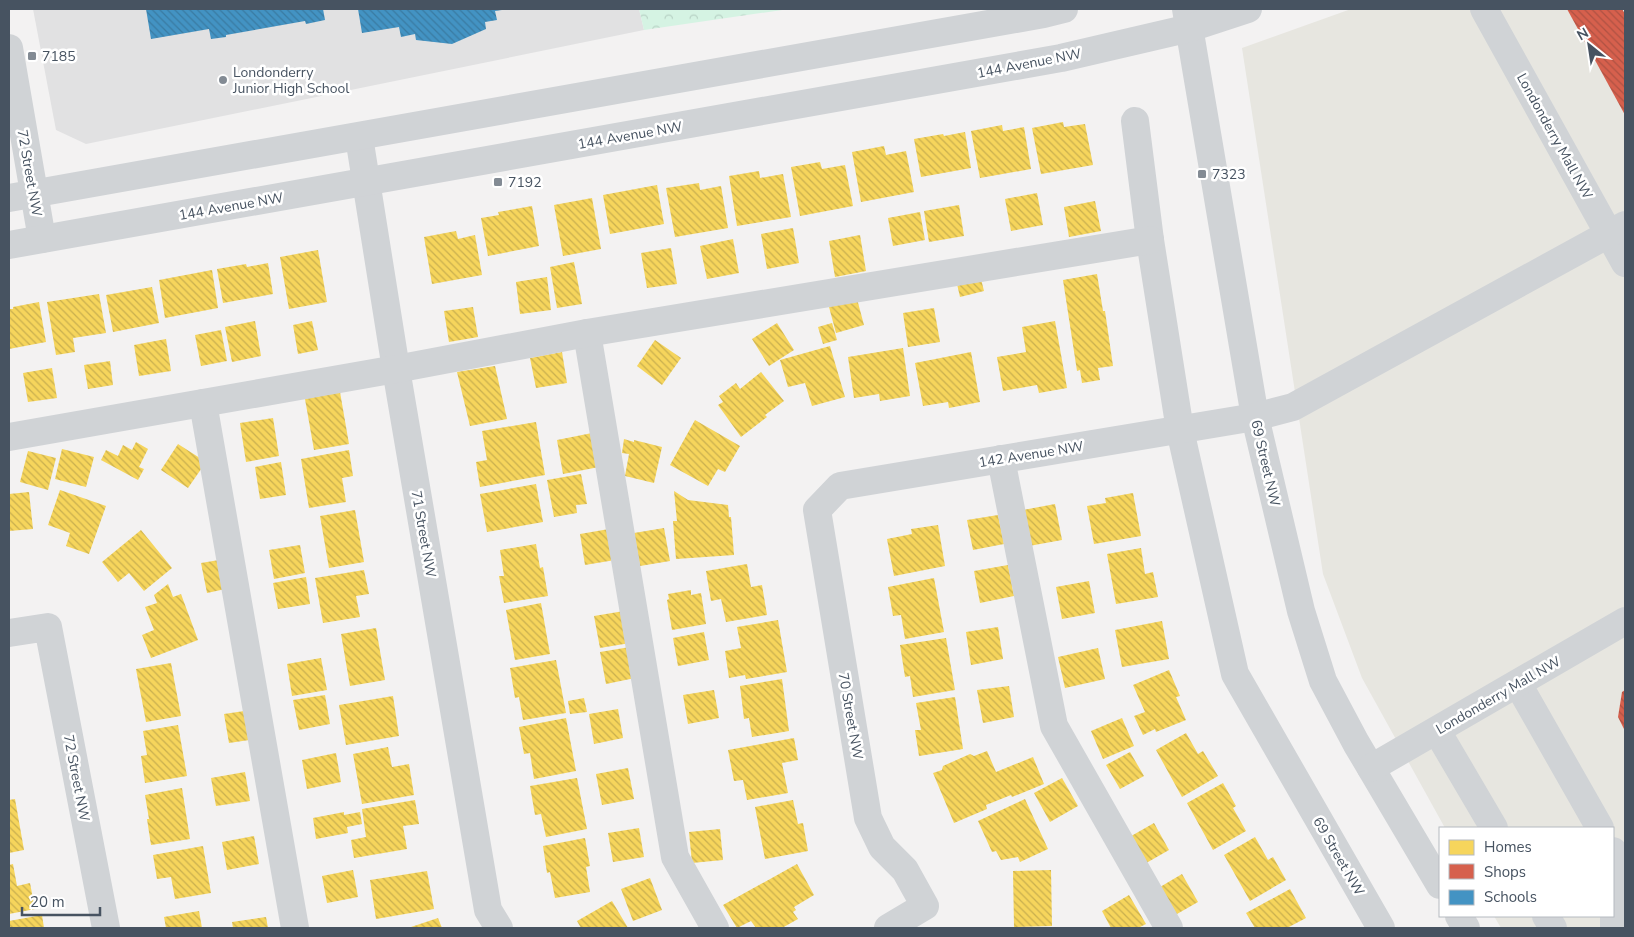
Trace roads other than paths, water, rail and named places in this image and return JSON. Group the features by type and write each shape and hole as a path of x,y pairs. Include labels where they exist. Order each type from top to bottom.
{"street":[{"path":"21,196 359,137 1064,9"},
{"name":"144 Avenue NW","path":"9,245 1061,58 1188,18 1248,9"},
{"name":"Londonderry Mall NW","path":"1484,9 1617,229 1625,262"},
{"name":"69 Street NW","path":"1188,18 1256,417 1301,612 1323,681 1439,883"},
{"name":"72 Street NW","path":"9,48 21,196 42,239"},
{"name":"69 Street NW","path":"1135,120 1150,240 1180,430 1235,674 1381,928"},
{"name":"71 Street NW","path":"359,137 396,369 488,910 499,928"},
{"name":"142 Avenue NW","path":"817,510 840,486 1256,417 1293,407 1617,229"},
{"path":"9,437 396,369 587,333 1150,240"},
{"path":"587,333 676,857 715,928"},
{"path":"204,403 295,928"},
{"path":"1001,459 1054,726 1169,928"},
{"name":"70 Street NW","path":"817,510 868,818 882,847 905,870 925,906 888,928"},
{"name":"Londonderry Mall NW","path":"1372,768 1625,621"},
{"name":"72 Street NW","path":"9,633 48,627 106,928"},
{"path":"1518,684 1599,827"},
{"path":"1437,731 1493,827"},
{"path":"1614,854 1614,917"},
{"path":"1459,917 1466,928"},
{"path":"1547,917 1553,928"}],"place":[{"name":"7185","path":"32,56"},
{"name":"Londonderry Junior High School","path":"223,80"},
{"name":"7323","path":"1202,174"},
{"name":"7192","path":"498,182"}]}
